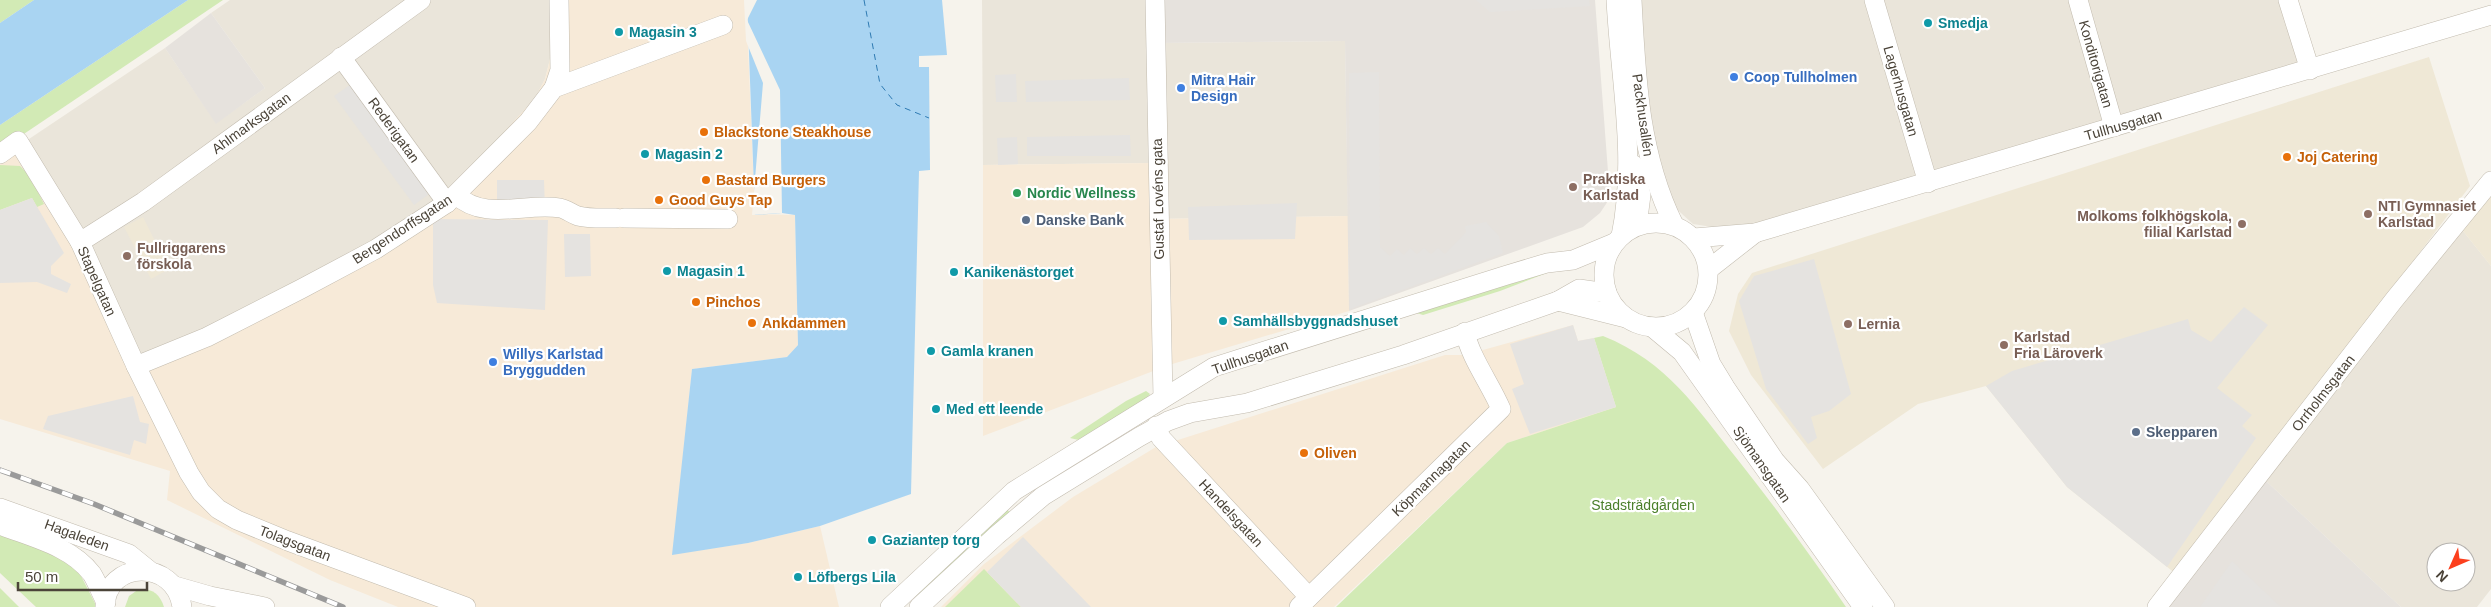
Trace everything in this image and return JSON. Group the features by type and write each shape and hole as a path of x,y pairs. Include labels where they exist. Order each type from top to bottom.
{"street":[{"name":"Ahlmarksgatan","path":"80,242 143,202 421,0"},
{"path":"554,88 560,70 560,0"},
{"name":"Gustaf Lovéns gata","path":"1154,0 1163,398"},
{"name":"Packhusallén","path":"1616,0 1628,145 1627,201 1617,240"},
{"name":"Packhusallén","path":"1632,0 1634,52 1644,142 1653,174 1674,225"},
{"name":"Lagerhusgatan","path":"1874,0 1928,183"},
{"name":"Konditorigatan","path":"2078,0 2114,127"},
{"path":"2288,0 2310,70"},
{"name":"Tullhusgatan","path":"1694,238 1755,233 2491,15"},
{"path":"554,88 723,25"},
{"name":"Rederigatan","path":"341,57 452,199"},
{"name":"Bergendorffsgatan","path":"136,366 207,337 301,289 376,249 452,199 528,122 554,88"},
{"name":"Stapelgatan","path":"0,154 18,141 80,242 136,366 166,426"},
{"name":"Packhusallén","path":"1628,145 1641,195 1637,226"},
{"name":"Orrholmsgatan","path":"2157,607 2394,300 2491,181"},
{"path":"452,199 476,207 497,209 561,208 576,216 728,219"},
{"path":"1558,301 1627,318 1652,327 1667,326 1681,321 1698,306 1708,285 1709,269 1704,252 1694,238 1674,225 1662,222 1637,226 1617,240 1606,259 1604,276 1607,293 1614,307 1627,318"},
{"name":"Tullhusgatan","path":"1709,269 1755,233"},
{"name":"Tullhusgatan","path":"890,607 1014,491 1214,367 1539,265 1573,260 1617,240"},
{"path":"919,607 997,535 1043,496 1156,426 1201,410 1225,408 1330,378 1558,301 1579,289 1607,293"},
{"name":"Sjömansgatan","path":"1698,306 1711,364 1725,387 1775,462 1800,489 1885,607"},
{"name":"Sjömansgatan","path":"1652,327 1682,352 1864,607"},
{"name":"Köpmannagatan","path":"1304,602 1501,409 1491,385 1468,344 1465,332"},
{"name":"Tolagsgatan","path":"166,426 202,492 227,516 288,541 466,607"},
{"name":"Handelsgatan","path":"1156,426 1161,438 1304,602"},
{"name":"Hagaleden","path":"0,508 129,554 150,571 160,573 175,586 210,596 264,607"},
{"name":"Hagaleden","path":"0,525 62,549 78,561 92,574 106,605"},
{"path":"106,605 109,591 116,581 126,574 138,570 150,571"},
{"path":"175,586 180,596 182,607"}],"shaded area":[{"path":"230,0 553,0 550,59 545,79 535,99 455,186 375,246 132,371 23,143 165,48 216,123 265,88 211,13"},
{"path":"553,0 746,0 755,214 795,215 798,345 787,357 692,369 673,554 748,543 820,526 839,607 398,607 330,580 167,500 170,471 0,419 0,150 15,141 58,213 132,370 375,246 455,186 535,98 545,79 550,59"},
{"path":"982,0 1158,0 1161,43 1345,41 1348,216 1151,219 1152,163 983,165"},
{"path":"1158,0 1595,0 1610,198 1600,213 1583,227 1349,311 1345,41 1160,43"},
{"path":"1476,0 1589,0 1590,6 1490,12"},
{"path":"1639,0 2280,0 2302,66 1752,230 1725,229 1693,224 1670,203 1650,156"},
{"path":"211,13 265,88 216,124 165,48"},
{"path":"2429,57 2470,186 2176,574 2067,487 1986,386 1918,404 1823,469 1751,375 1729,331 1738,294 1752,273"},
{"path":"1379,72 1380,247 1390,256 1397,249 1404,255 1410,248 1417,254 1424,248 1431,254 1438,248 1445,254 1466,232 1465,226 1486,222 1499,236 1503,253 1350,309 1349,73"},
{"path":"1016,74 1017,102 996,102 995,75"},
{"path":"1129,78 1130,100 1026,102 1025,81"},
{"path":"357,80 436,189 414,205 334,96"},
{"path":"1130,135 1131,156 1027,156 1027,137"},
{"path":"1017,137 1018,164 998,165 997,138"},
{"path":"1153,163 1152,219 1348,216 1349,311 1169,365 983,436 983,165"},
{"path":"497,180 544,180 545,209 497,209"},
{"path":"2491,187 2491,266 2459,226"},
{"path":"32,198 64,253 51,266 51,274 71,284 67,293 37,282 0,283 0,210"},
{"path":"1297,203 1295,239 1189,240 1188,207"},
{"path":"143,217 169,269 151,279 124,227"},
{"path":"433,219 548,220 545,310 437,303 433,285"},
{"path":"2459,226 2491,266 2491,589 2477,607 2401,607 2266,481"},
{"path":"564,234 590,234 591,276 565,277"},
{"path":"1814,259 1851,394 1829,411 1811,417 1817,438 1808,444 1766,389 1739,301 1754,276"},
{"name":"Skepparen","path":"2244,307 2268,325 2217,388 2252,415 2242,426 2256,438 2167,567 2067,487 1986,386 2012,371 2188,319 2191,330 2211,342"},
{"path":"1573,325 1578,341 1594,338 1616,407 1507,443 1334,607 941,607 984,564 1073,497 1156,447 1445,355 1465,355"},
{"path":"1573,325 1578,341 1594,338 1616,407 1530,434 1512,389 1524,384 1510,344"},
{"path":"133,396 140,422 149,424 146,444 134,440 130,455 43,429 48,416"},
{"path":"2266,481 2401,607 2150,607"},
{"path":"1023,537 1091,607 1021,607 987,572"},
{"path":"2232,561 2281,607 2200,607"}],"green space":[{"path":"0,0 34,0 0,23"},
{"path":"188,0 223,0 0,150 0,125"},
{"path":"0,165 20,166 30,176 44,204 37,207 32,198 0,210"},
{"path":"1552,271 1500,291 1423,315 1410,311"},
{"name":"Stadsträdgården","path":"1603,336 1646,359 1679,388 1780,514 1846,607 1336,607 1507,443 1616,407 1594,338"},
{"path":"1146,391 1150,394 1147,398 1083,441 1070,438 1126,401"},
{"path":"1005,507 1012,515 917,599 912,594"},
{"path":"0,531 68,562 80,574 97,607 36,607 0,573"},
{"path":"984,569 1021,607 945,607"},
{"path":"0,588 19,607 0,607"},
{"path":"139,589 155,593 164,607 125,607 129,596"}],"water":[{"path":"34,0 188,0 0,125 0,23"},
{"path":"747,0 942,0 947,55 919,56 919,67 929,67 930,170 919,171 911,494 820,526 748,543 672,555 692,369 787,357 798,345 795,215 782,213 755,215"}],"pier":[{"path":"744,0 757,0 747,20 780,90 782,213 752,215 763,83 746,41"}],"ferry route":[{"path":"864,0 880,84 897,105 929,118"}],"railway":[{"path":"0,470 94,504 343,607"}],"place":[{"name":"Smedja","path":"1928,23"},
{"name":"Magasin 3","path":"619,32"},
{"name":"Coop Tullholmen","path":"1734,77"},
{"name":"Mitra Hair Design","path":"1181,88"},
{"name":"Blackstone Steakhouse","path":"704,132"},
{"name":"Magasin 2","path":"645,154"},
{"name":"Joj Catering","path":"2287,157"},
{"name":"Bastard Burgers","path":"706,180"},
{"name":"Praktiska Karlstad","path":"1573,187"},
{"name":"Nordic Wellness","path":"1017,193"},
{"name":"Good Guys Tap","path":"659,200"},
{"name":"NTI Gymnasiet Karlstad","path":"2368,214"},
{"name":"Danske Bank","path":"1026,220"},
{"name":"Molkoms folkhögskola, filial Karlstad","path":"2242,224"},
{"name":"Fullriggarens förskola","path":"127,256"},
{"name":"Magasin 1","path":"667,271"},
{"name":"Kanikenästorget","path":"954,272"},
{"name":"Pinchos","path":"696,302"},
{"name":"Samhällsbyggnadshuset","path":"1223,321"},
{"name":"Ankdammen","path":"752,323"},
{"name":"Lernia","path":"1848,324"},
{"name":"Karlstad Fria Läroverk","path":"2004,345"},
{"name":"Gamla kranen","path":"931,351"},
{"name":"Willys Karlstad Bryggudden","path":"493,362"},
{"name":"Med ett leende","path":"936,409"},
{"name":"Skepparen","path":"2136,432"},
{"name":"Oliven","path":"1304,453"},
{"name":"Gaziantep torg","path":"872,540"},
{"name":"Löfbergs Lila","path":"798,577"}]}
